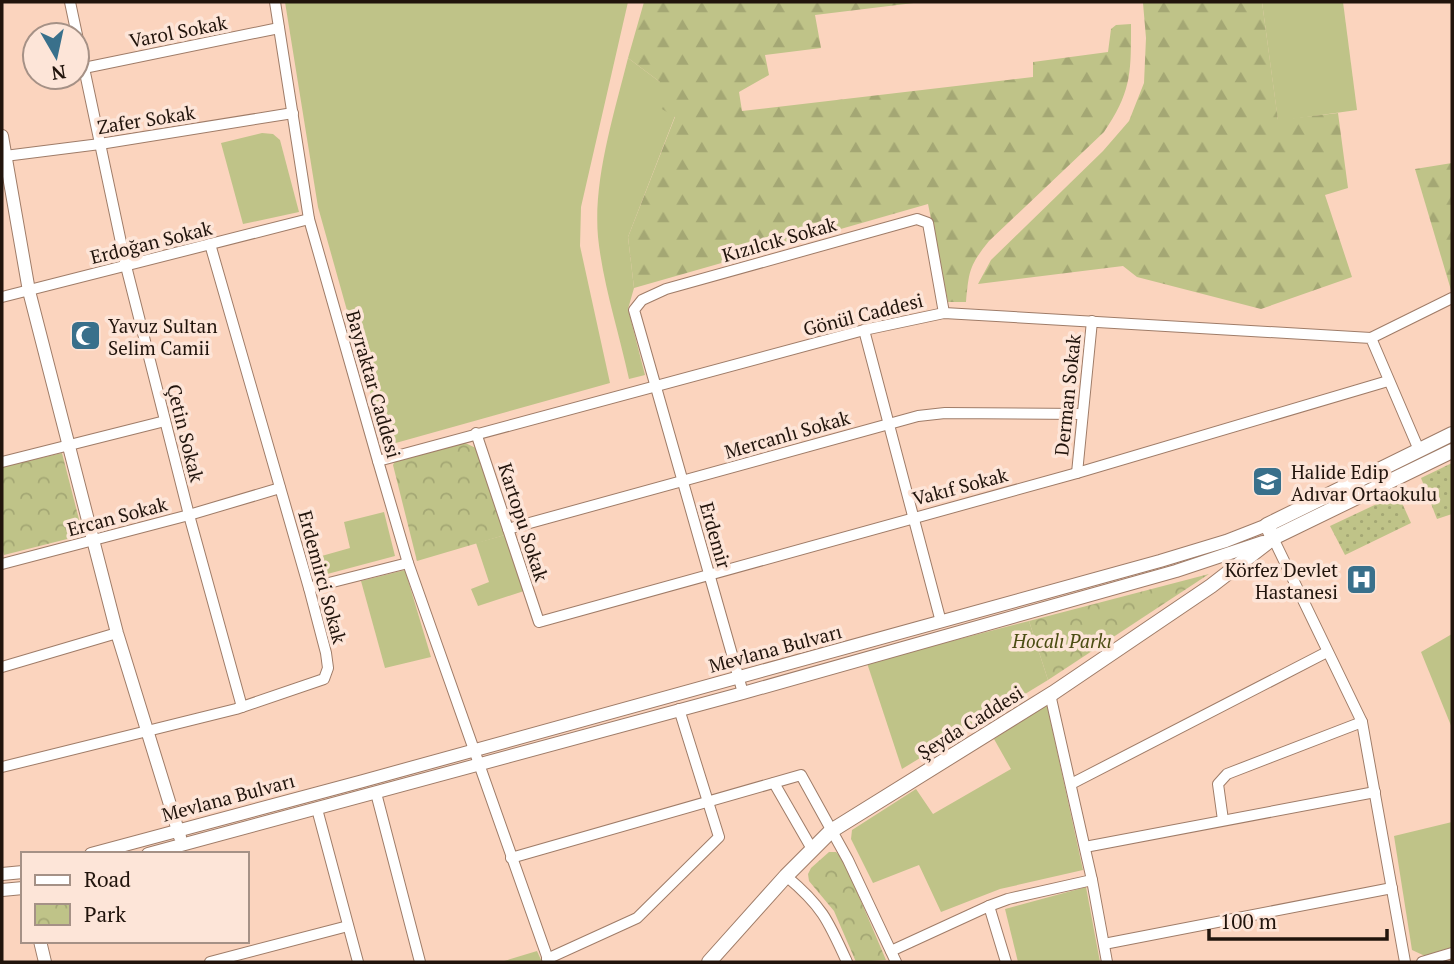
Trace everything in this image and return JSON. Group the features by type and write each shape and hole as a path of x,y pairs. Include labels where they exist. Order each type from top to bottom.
{"main road":[{"name":"Mevlana Bulvarı","path":"1270,532 1452,434"},
{"name":"Mevlana Bulvarı","path":"1270,532 1452,451"},
{"name":"Şeyda Caddesi","path":"709,962 811,849 831,831 1050,694 1211,586 1270,532"}],"street":[{"name":"Çetin Sokak","path":"70,2 74,21"},
{"name":"Bayraktar Caddesi","path":"275,2 309,219 408,563 548,961"},
{"name":"Varol Sokak","path":"91,67 279,28"},
{"name":"Çetin Sokak","path":"89,91 126,266 189,515 242,707"},
{"name":"Zafer Sokak","path":"5,156 100,144 293,113"},
{"path":"2,136 5,179 29,291 92,540 117,633 182,844"},
{"name":"Erdoğan Sokak","path":"2,297 309,219"},
{"name":"Kızılcık Sokak","path":"655,386 634,316 634,310 642,300 666,289 909,220 923,219 928,223 944,313"},
{"name":"Erdemirci Sokak","path":"2,767 242,707 324,678 328,668 309,588 210,244"},
{"name":"Gönül Caddesi","path":"378,461 864,330 944,313 1371,338 1452,298"},
{"name":"Derman Sokak","path":"1077,473 1092,321"},
{"path":"864,330 941,622"},
{"path":"1371,338 1419,450"},
{"name":"Vakıf Sokak","path":"539,622 1077,473 1388,381"},
{"name":"Erdemir","path":"655,386 743,693"},
{"name":"Mercanlı Sokak","path":"508,529 918,416 944,412 1082,414"},
{"path":"2,462 165,421"},
{"name":"Kartopu Sokak","path":"476,433 539,622"},
{"name":"Ercan Sokak","path":"2,564 280,488"},
{"path":"1270,532 1362,722 1405,962"},
{"name":"Mevlana Bulvarı","path":"98,852 739,678 1226,541 1270,532"},
{"name":"Mevlana Bulvarı","path":"155,852 743,693 1176,572 1223,557 1270,532"},
{"path":"309,588 408,563"},
{"path":"2,667 117,633"},
{"path":"1070,784 1327,652"},
{"path":"1050,694 1085,847 1107,962"},
{"path":"548,961 646,911 719,837 679,709"},
{"path":"1223,820 1218,784 1227,774 1362,722"},
{"path":"511,858 801,775 848,860 896,962"},
{"path":"774,783 811,849"},
{"path":"1085,847 1375,792"},
{"path":"376,793 420,962"},
{"path":"317,808 358,962"},
{"path":"2,874 21,872"},
{"path":"786,876 817,904 847,962"},
{"path":"891,951 989,906 1092,880"},
{"path":"2,890 21,888"},
{"path":"1104,944 1392,888"},
{"path":"989,906 1006,962"},
{"path":"210,962 348,926"},
{"path":"40,943 45,962"},
{"path":"1422,962 1452,953"}],"green space":[{"path":"285,2 628,2 581,207 580,246 610,383 385,446 318,207"},
{"path":"644,2 922,2 815,15 821,48 765,55 769,75 739,92 742,111 1033,77 1033,62 1108,52 1111,29 1116,25 1131,24 1130,68 1120,105 1104,132 982,250 971,269 966,302 948,302 928,204 634,288 628,237 675,117 657,106 660,82 628,58"},
{"path":"1262,2 1343,2 1357,110 1278,121"},
{"path":"1262,2 1278,120 1338,113 1348,188 1325,195 1352,277 1261,309 1137,277 1123,266 978,284 991,260 1103,151 1129,121 1144,83 1146,38 1143,3"},
{"path":"628,58 660,82 675,116 628,237 634,288 628,309 645,375 629,379 604,273 597,215 606,147"},
{"path":"262,133 273,134 280,140 299,212 243,224 221,143"},
{"path":"1452,163 1452,289 1451,290 1415,169"},
{"path":"463,442 476,448 505,535 417,561 393,465 395,461"},
{"path":"62,453 83,535 4,555 2,467"},
{"path":"1452,463 1452,514 1437,519 1421,478"},
{"path":"1398,494 1411,523 1345,555 1330,526"},
{"path":"384,512 395,556 316,577 311,559 350,548 344,522"},
{"path":"505,535 524,591 478,606 471,589 489,582 476,543"},
{"path":"405,570 431,657 385,668 361,581"},
{"name":"Hocalı Parkı","path":"1209,574 1048,680 1029,621"},
{"path":"1029,621 1048,680 902,769 867,663"},
{"path":"1452,634 1452,728 1421,652"},
{"path":"1047,705 1083,870 1000,889 941,912 919,865 873,883 851,839 852,830 916,789 933,814 1011,769 994,739"},
{"path":"1452,822 1452,947 1425,956 1412,950 1394,836"},
{"path":"829,852 836,852 843,859 886,960 856,962 834,911 809,881 811,868"},
{"path":"1086,887 1100,962 1018,962 1005,909"},
{"path":"537,951 542,962 501,962"}],"place":[{"name":"Yavuz Sultan Selim Camii","path":"85,336"},
{"name":"Halide Edip Adıvar Ortaokulu","path":"1268,482"},
{"name":"Körfez Devlet Hastanesi","path":"1361,580"}]}
